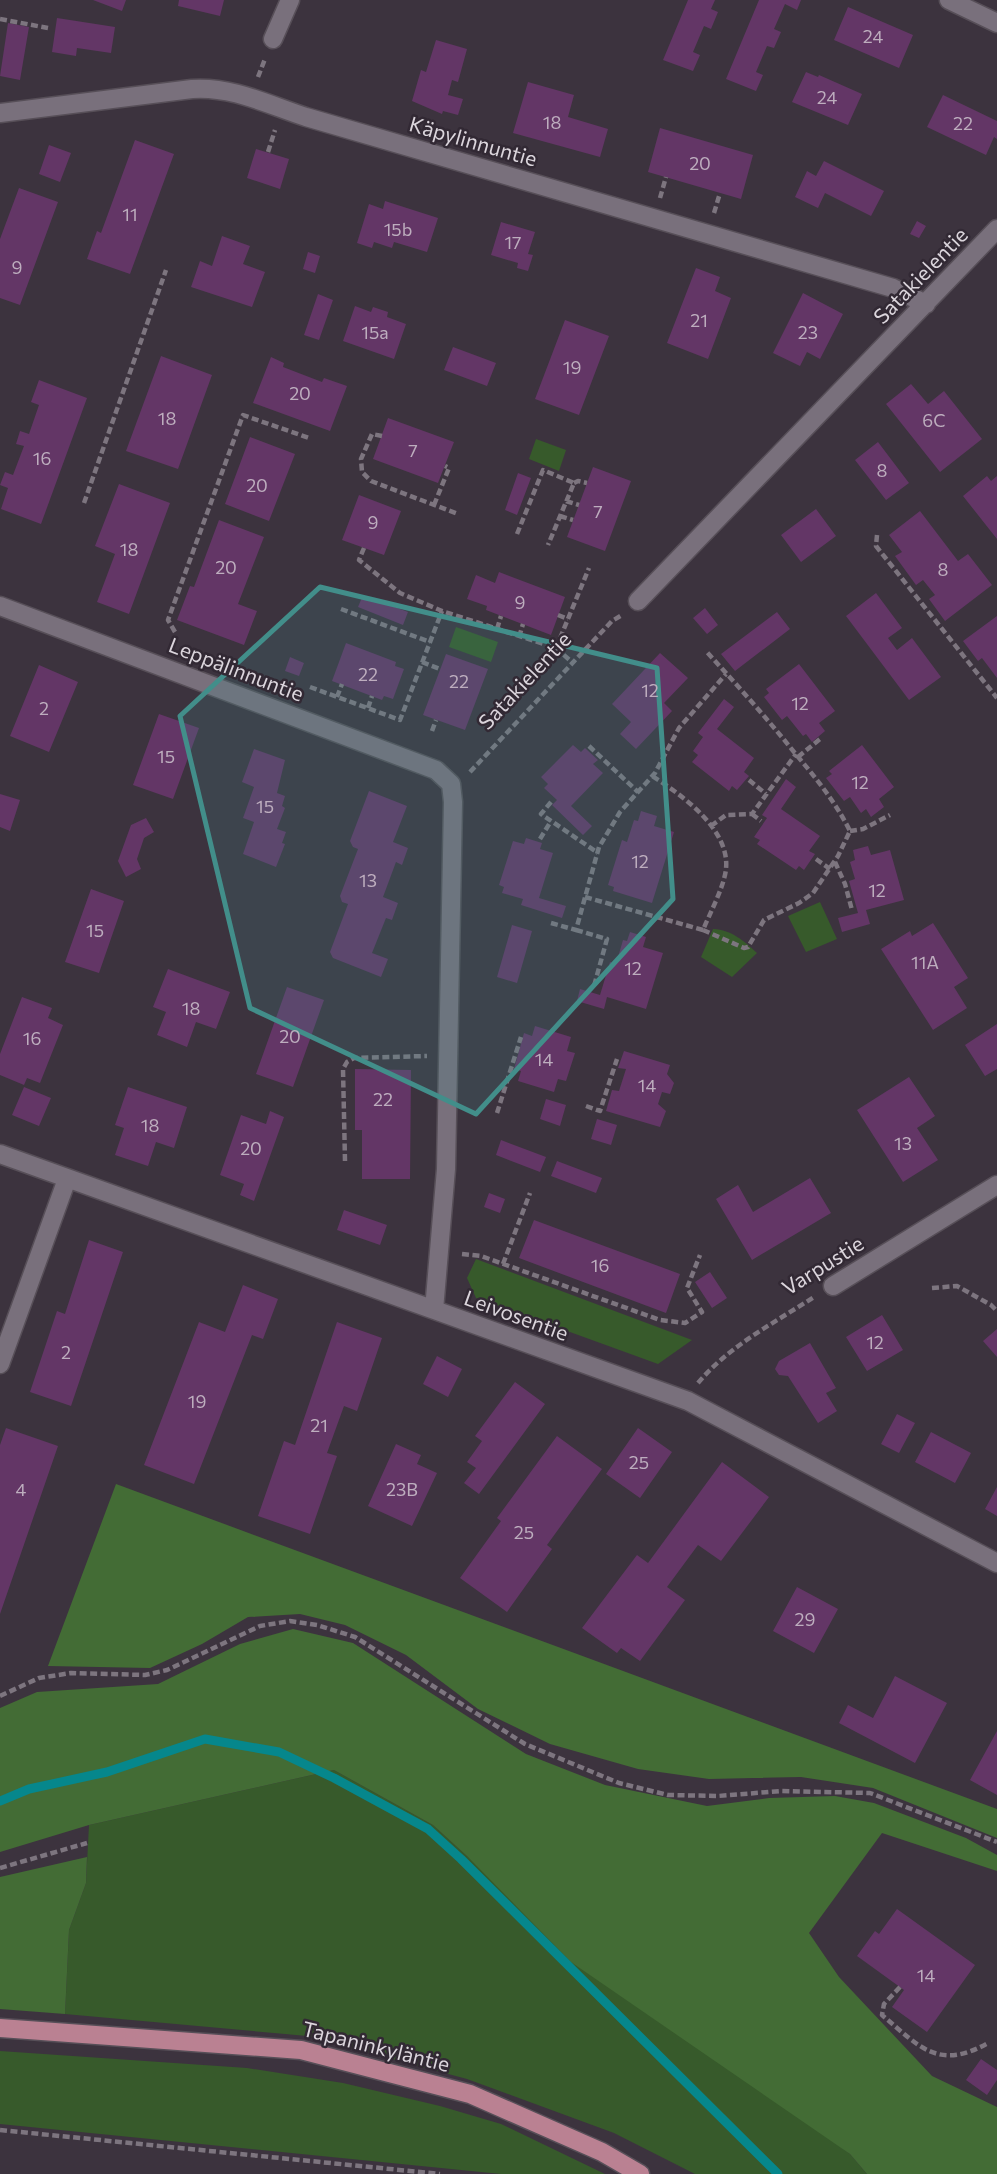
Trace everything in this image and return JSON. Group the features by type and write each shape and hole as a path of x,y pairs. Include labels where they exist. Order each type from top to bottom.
{"main road":[{"name":"Tapaninkyläntie","path":"0,2028 300,2050 470,2094 603,2152 639,2174"}],"street":[{"path":"273,39 290,0"},
{"path":"949,0 978,6 997,23"},
{"name":"Käpylinnuntie","path":"0,113 192,89 230,91 306,117 883,285 926,303"},
{"name":"Satakielentie","path":"638,601 997,229"},
{"name":"Leppälinnuntie","path":"0,606 436,770 451,784"},
{"path":"434,1310 446,1169 450,1055 451,784"},
{"name":"Leivosentie","path":"0,1154 688,1401 997,1563"},
{"path":"0,1364 68,1179"},
{"name":"Varpustie","path":"833,1286 997,1185"}],"path":[{"path":"0,19 48,28"},
{"path":"230,91 258,78 273,39"},
{"path":"659,202 666,177"},
{"path":"713,217 720,193"},
{"path":"84,503 166,270"},
{"path":"175,632 168,621 243,415 309,438"},
{"path":"382,436 372,434 361,458 362,472 370,481 458,514"},
{"path":"434,505 449,468 445,466"},
{"path":"517,534 543,470 574,483 587,483"},
{"path":"548,545 574,483"},
{"path":"566,501 579,505"},
{"path":"560,516 573,520"},
{"path":"877,535 876,546 997,698"},
{"path":"364,548 359,560 401,593 442,611 556,648 573,663"},
{"path":"556,648 589,568"},
{"name":"Satakielentie","path":"451,784 471,771 612,621 638,601"},
{"path":"341,609 430,642"},
{"path":"310,687 400,720 442,611"},
{"path":"558,615 568,619"},
{"path":"497,629 501,616"},
{"path":"519,637 523,624"},
{"path":"706,651 838,806 850,831"},
{"path":"422,662 440,668"},
{"path":"576,930 598,853 620,812 652,776 680,728 726,674"},
{"path":"337,697 342,684"},
{"path":"368,708 372,696"},
{"path":"432,731 436,720"},
{"path":"752,814 797,755 820,739"},
{"path":"589,746 638,792"},
{"path":"652,776 681,794 721,841 726,856 726,871 703,930"},
{"path":"749,780 766,794"},
{"path":"551,802 541,814 598,853"},
{"path":"710,826 726,815 752,814 761,821"},
{"path":"850,831 863,829 890,815"},
{"path":"540,839 551,821"},
{"path":"585,897 703,930 744,948 748,947 764,920 813,893 835,861 850,831"},
{"path":"816,859 830,869"},
{"path":"835,861 852,910"},
{"path":"551,923 607,939 594,986"},
{"path":"497,1113 521,1037"},
{"path":"345,1161 343,1069 347,1062 354,1058 380,1056 450,1055"},
{"path":"586,1106 600,1111 617,1059"},
{"path":"503,1264 530,1193"},
{"path":"462,1254 481,1256 660,1320 685,1323 702,1312 687,1288 700,1255"},
{"name":"Varpustie","path":"688,1401 711,1367 735,1348 833,1286"},
{"path":"932,1288 957,1286 997,1311"},
{"path":"0,1696 39,1678 71,1673 145,1675 167,1670 260,1626 290,1621 317,1625 355,1637 525,1744 619,1783 668,1795 718,1796 781,1791 870,1793 997,1842"},
{"path":"0,1868 88,1843"},
{"path":"900,1987 884,2004 882,2015 923,2050 944,2056 975,2050 988,2043"},
{"path":"0,2130 440,2174"}],"highlighted area":[{"path":"320,587 657,668 673,899 476,1114 250,1008 180,716"}],"green space":[{"path":"536,439 566,450 559,471 529,459"},
{"path":"456,627 498,642 491,662 449,647"},
{"path":"820,902 837,939 806,952 788,916"},
{"path":"713,929 732,934 757,953 732,977 701,957"},
{"path":"476,1259 692,1340 658,1364 476,1298 467,1278"},
{"path":"116,1484 997,1809 997,1838 873,1788 801,1777 709,1779 638,1769 550,1744 478,1709 406,1655 345,1625 300,1614 248,1617 202,1644 150,1668 48,1666"},
{"path":"293,1629 353,1643 526,1754 605,1785 707,1806 769,1798 835,1796 874,1803 966,1838 997,1855 997,1871 882,1833 809,1933 839,1977 932,2076 997,2107 997,2174 867,2174 850,2154 571,1962 433,1825 334,1770 89,1825 0,1852 0,1708 37,1692 158,1684 240,1644"},
{"path":"334,1770 433,1825 468,1857 850,2154 867,2174 695,2174 614,2133 467,2079 307,2036 65,2014 69,1930 86,1883 89,1825"},
{"path":"87,1857 86,1883 69,1930 65,2014 0,2009 0,1877"},
{"path":"0,2051 247,2068 343,2083 440,2106 501,2124 605,2174 501,2174 0,2124"}],"building":[{"path":"93,0 126,0 122,11"},
{"path":"179,0 224,0 220,16 178,6"},
{"path":"688,0 715,0 711,9 718,12 711,29 704,26 693,52 700,55 693,71 663,60"},
{"path":"759,0 801,0 797,10 785,4 774,29 781,32 774,48 767,46 756,72 763,75 756,91 726,79"},
{"path":"848,7 913,35 899,68 834,40"},
{"path":"57,18 115,27 111,53 77,48 76,56 52,52"},
{"path":"8,23 29,27 20,80 0,76"},
{"path":"436,40 467,49 458,82 452,80 448,95 463,99 458,115 443,111 442,114 412,101 421,70 426,72"},
{"path":"806,72 862,94 848,125 792,102"},
{"path":"528,82 574,95 568,117 608,129 600,157 513,133"},
{"path":"943,95 997,121 997,139 994,137 986,155 927,127"},
{"path":"660,128 753,155 741,199 648,172"},
{"path":"135,140 174,154 130,274 87,259 97,231 101,233"},
{"path":"49,145 71,153 60,182 39,174"},
{"path":"256,149 289,159 280,189 247,178"},
{"path":"824,161 884,191 871,216 825,193 818,208 795,197 807,171 816,176"},
{"path":"19,188 58,202 20,305 0,298 0,239"},
{"path":"385,201 438,218 427,252 394,242 392,248 374,242 372,248 357,243 369,204 383,209"},
{"path":"917,221 926,226 919,238 910,234"},
{"path":"501,222 535,232 528,254 533,255 528,271 517,268 518,263 491,255"},
{"path":"222,236 250,246 243,264 265,272 252,307 191,287 200,261 212,266"},
{"path":"308,252 320,256 315,273 303,269"},
{"path":"696,268 720,277 715,291 731,298 708,359 667,343"},
{"path":"803,293 843,314 820,359 807,352 800,366 773,353"},
{"path":"318,294 333,300 319,340 304,335"},
{"path":"355,306 371,312 373,307 388,312 387,317 406,324 394,359 343,341"},
{"path":"565,320 609,336 579,415 535,399"},
{"path":"453,347 496,363 487,386 444,370"},
{"path":"161,356 212,375 178,469 126,451"},
{"path":"271,357 284,363 283,367 322,382 324,378 347,386 330,431 253,403"},
{"path":"39,380 87,398 41,524 1,509 8,488 0,485 5,472 13,475 24,446 16,444 20,431 29,434 39,405 31,402"},
{"path":"911,384 928,404 944,391 982,439 940,472 886,404"},
{"path":"388,418 454,442 438,483 373,459"},
{"path":"250,437 295,454 269,521 225,504"},
{"path":"878,442 909,483 886,500 855,460"},
{"path":"593,467 631,481 605,551 567,537"},
{"path":"518,473 531,478 517,515 505,510"},
{"path":"987,476 991,481 997,476 997,539 963,496"},
{"path":"119,484 170,503 129,614 97,602 115,554 95,546"},
{"path":"359,495 401,511 384,555 342,540"},
{"path":"816,509 836,536 801,562 781,535"},
{"path":"920,511 958,561 968,554 992,585 945,621 929,599 935,595 923,580 916,585 895,556 902,552 889,535"},
{"path":"219,520 264,537 238,604 257,611 244,645 177,620 190,586 194,587"},
{"path":"499,572 565,597 551,635 486,610 487,606 467,599 476,575 495,583"},
{"path":"876,593 902,628 888,638 897,650 912,638 941,677 909,700 846,616"},
{"path":"363,595 408,612 403,625 358,607"},
{"path":"705,608 718,625 707,634 693,618"},
{"path":"777,612 790,629 735,671 721,654"},
{"path":"997,616 997,678 982,658 978,661 963,641"},
{"path":"346,643 396,662 395,666 404,669 393,699 384,696 382,700 332,681"},
{"path":"660,653 688,678 664,703 672,711 636,749 620,734 631,722 612,704"},
{"path":"446,654 488,669 465,730 423,715"},
{"path":"290,657 304,663 299,676 285,671"},
{"path":"799,664 835,711 819,723 825,731 812,742 806,734 803,736 787,716 782,720 764,697 769,693 766,689"},
{"path":"39,665 78,682 49,752 10,736"},
{"path":"724,699 734,707 717,729 754,758 744,772 749,776 737,790 732,786 729,791 692,762 698,755 693,751 703,737 698,733"},
{"path":"159,714 199,728 173,799 133,785"},
{"path":"573,745 581,752 585,748 598,760 593,764 603,773 571,806 592,826 583,835 552,805 557,800 544,788 548,784 541,777"},
{"path":"862,745 894,787 879,799 884,807 871,817 866,809 861,813 850,797 844,801 826,778 832,774 829,771"},
{"path":"254,749 285,760 277,793 285,796 282,806 285,808 277,829 286,832 282,843 285,844 276,867 243,854 254,822 243,818 254,787 242,782"},
{"path":"786,779 796,787 781,809 820,836 809,851 815,854 804,870 799,866 796,870 757,844 760,840 754,837 767,818 762,815"},
{"path":"369,791 407,806 393,842 408,848 402,865 396,862 383,897 398,903 392,920 386,918 372,953 388,959 381,977 333,958 330,952 348,904 342,902 340,896 358,849 353,847 350,841"},
{"path":"0,794 20,800 10,831 0,827"},
{"path":"641,811 657,816 654,826 674,832 652,903 613,891 614,887 608,885 622,840 627,842 634,820 638,821"},
{"path":"146,818 154,832 144,838 137,859 141,869 126,877 118,861 131,825"},
{"path":"526,838 542,843 540,849 553,853 539,898 566,906 562,918 521,905 523,899 502,893 504,887 499,885 513,841 524,844"},
{"path":"868,846 871,855 890,850 904,900 866,910 870,924 842,932 838,918 858,913 849,881 855,879 850,862 855,860 853,850"},
{"path":"91,889 124,901 99,973 65,962"},
{"path":"933,923 968,978 954,987 967,1008 933,1030 881,949 910,931 912,936"},
{"path":"512,925 532,931 517,983 497,977"},
{"path":"630,932 646,937 643,947 663,953 646,1009 607,997 604,1009 577,1001 580,989 600,995 610,962 616,964 623,940 627,941"},
{"path":"168,969 230,992 216,1029 196,1022 187,1047 157,1035 166,1012 153,1007"},
{"path":"287,987 324,1000 293,1087 256,1074"},
{"path":"22,997 52,1008 48,1018 63,1025 40,1083 27,1078 24,1085 0,1075 0,1054"},
{"path":"997,1024 997,1069 985,1076 965,1045"},
{"path":"535,1026 571,1037 567,1051 575,1053 566,1081 558,1079 554,1092 518,1081 521,1071 514,1069 524,1033 532,1036"},
{"path":"624,1051 670,1065 667,1074 674,1083 670,1094 662,1092 658,1104 666,1111 660,1127 606,1111 612,1090 619,1091 626,1069 618,1068"},
{"path":"355,1069 411,1070 410,1179 362,1179 362,1130 355,1130"},
{"path":"909,1077 935,1116 917,1128 938,1160 903,1182 857,1110"},
{"path":"24,1087 51,1098 39,1126 12,1115"},
{"path":"128,1087 187,1107 174,1148 156,1142 148,1166 115,1155 124,1128 115,1125"},
{"path":"546,1099 566,1105 560,1126 540,1119"},
{"path":"270,1111 284,1117 254,1201 240,1195 244,1184 220,1175 241,1115 266,1124"},
{"path":"597,1119 617,1125 611,1145 591,1139"},
{"path":"501,1140 546,1157 540,1172 496,1155"},
{"path":"557,1161 602,1178 596,1193 551,1176"},
{"path":"810,1178 831,1213 752,1260 716,1199 738,1185 753,1212"},
{"path":"489,1193 505,1199 500,1213 484,1207"},
{"path":"344,1210 387,1225 380,1245 337,1230"},
{"path":"534,1220 680,1274 666,1313 519,1258"},
{"path":"89,1240 123,1252 71,1406 30,1392 57,1311 65,1314"},
{"path":"710,1272 727,1298 712,1308 695,1282"},
{"path":"243,1285 278,1299 263,1339 252,1335 194,1484 144,1465 199,1322 225,1332"},
{"path":"882,1315 903,1350 867,1371 846,1337"},
{"path":"337,1322 382,1338 357,1411 344,1406 327,1453 337,1456 310,1534 258,1516 284,1441 295,1445"},
{"path":"997,1329 997,1357 983,1341"},
{"path":"810,1343 836,1388 826,1393 837,1411 818,1423 788,1376 779,1375 775,1369 779,1361"},
{"path":"437,1356 462,1369 448,1397 423,1384"},
{"path":"515,1382 545,1404 479,1494 464,1483 476,1468 467,1462 482,1441 475,1436"},
{"path":"897,1414 915,1423 899,1453 881,1444"},
{"path":"6,1428 58,1446 0,1614 0,1445"},
{"path":"638,1428 672,1452 640,1498 606,1474"},
{"path":"931,1432 971,1453 955,1483 915,1462"},
{"path":"557,1436 602,1469 547,1545 552,1549 507,1612 460,1578 501,1521 497,1518"},
{"path":"396,1444 421,1455 417,1464 437,1473 412,1526 368,1506"},
{"path":"722,1462 769,1497 721,1561 698,1545 667,1587 685,1600 640,1661 621,1648 617,1653 582,1628 637,1555 648,1563"},
{"path":"997,1487 997,1516 985,1509"},
{"path":"797,1587 838,1609 814,1653 773,1631"},
{"path":"895,1676 947,1703 915,1763 839,1723 848,1705 873,1718"},
{"path":"997,1731 997,1795 970,1780"},
{"path":"897,1909 975,1965 927,2032 892,2007 904,1990 857,1956 875,1931 879,1934"},
{"path":"981,2059 997,2070 997,2080 987,2095 966,2080"}],"waterway":[{"path":"0,1801 29,1789 107,1772 205,1739 279,1752 334,1778 428,1829 778,2174"}]}
